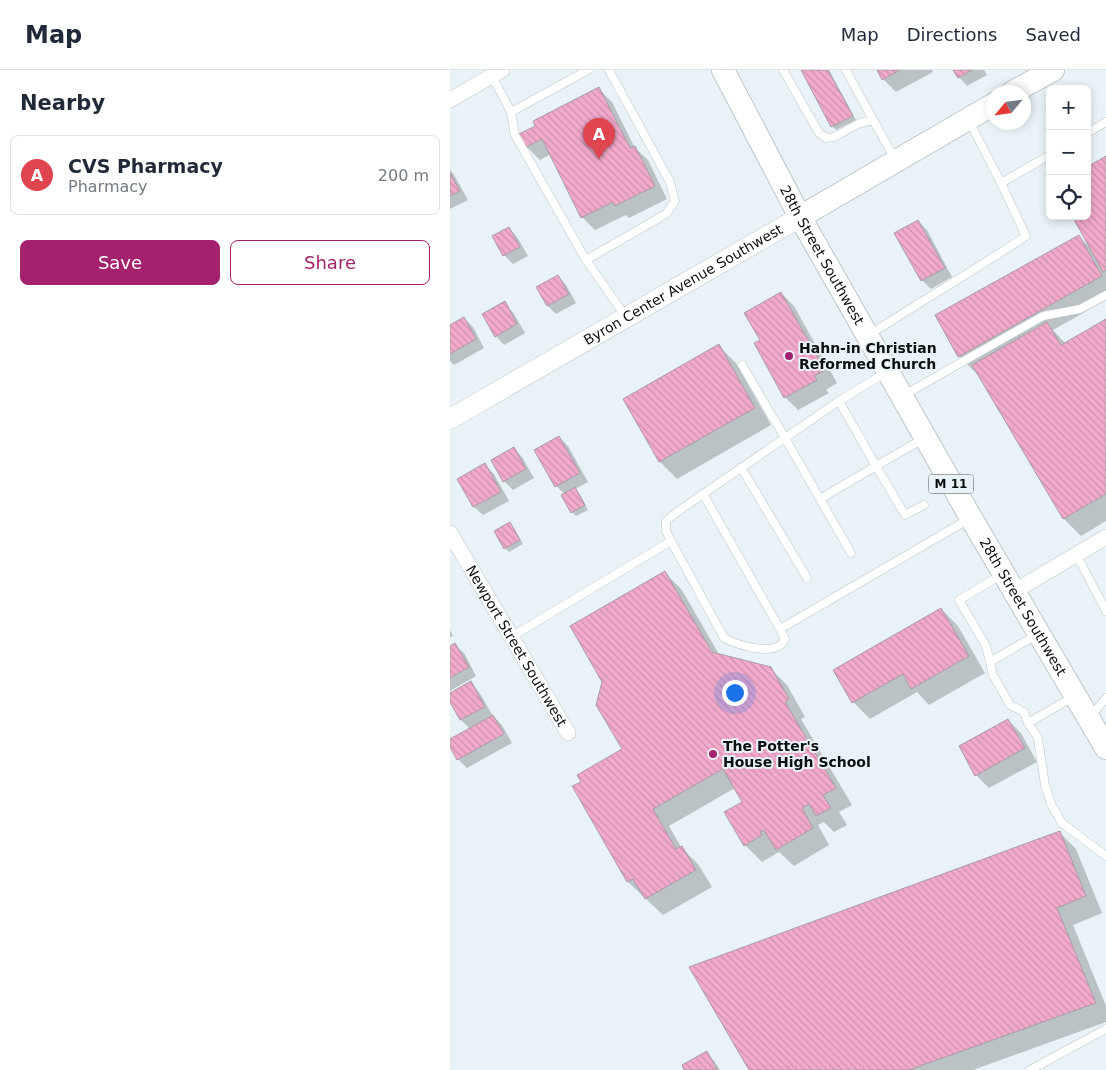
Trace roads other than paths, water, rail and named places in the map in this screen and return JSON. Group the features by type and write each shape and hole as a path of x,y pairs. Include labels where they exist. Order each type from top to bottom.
{"main road":[{"name":"28th Street Southwest","path":"723,70 800,217 971,518 1106,748"},
{"path":"1026,85 1053,70"},
{"name":"Byron Center Avenue Southwest","path":"450,419 986,109"}],"street":[{"path":"450,100 497,73"},
{"name":"Newport Street Southwest","path":"450,532 568,733"},
{"path":"1009,583 1076,554 1106,537"}],"lane":[{"path":"512,112 588,70"},
{"path":"586,260 666,214 675,201 670,182 609,70"},
{"path":"783,70 819,133 826,138 834,137 860,123 873,120"},
{"path":"846,70 896,160"},
{"path":"497,73 512,112 515,135 586,260 626,317"},
{"path":"868,336 1026,236 968,119"},
{"path":"1091,131 1106,122"},
{"path":"1001,183 1046,157"},
{"path":"902,396 1043,316 1080,309 1106,295"},
{"path":"742,365 851,553"},
{"path":"704,494 780,629 785,639 783,645 776,648 756,648 724,638 666,531 666,521 677,512 839,401 888,372"},
{"path":"839,401 905,515 924,505"},
{"path":"820,499 925,438"},
{"path":"742,468 807,578"},
{"path":"780,629 971,518"},
{"path":"511,637 671,541"},
{"path":"1076,554 1106,611"},
{"path":"1009,583 959,600 986,646 993,675 1010,705 1024,712 1028,723 1038,738 1045,785 1051,804 1062,823 1106,856"},
{"path":"990,662 1038,634"},
{"path":"1028,723 1075,696"},
{"path":"1088,718 1106,698"},
{"path":"1030,1070 1106,1029"}],"place":[{"name":"CVS Pharmacy","path":"599,159"},
{"name":"Hahn-in Christian Reformed Church","path":"789,356"},
{"name":"The Potter's House High School","path":"713,754"}]}
